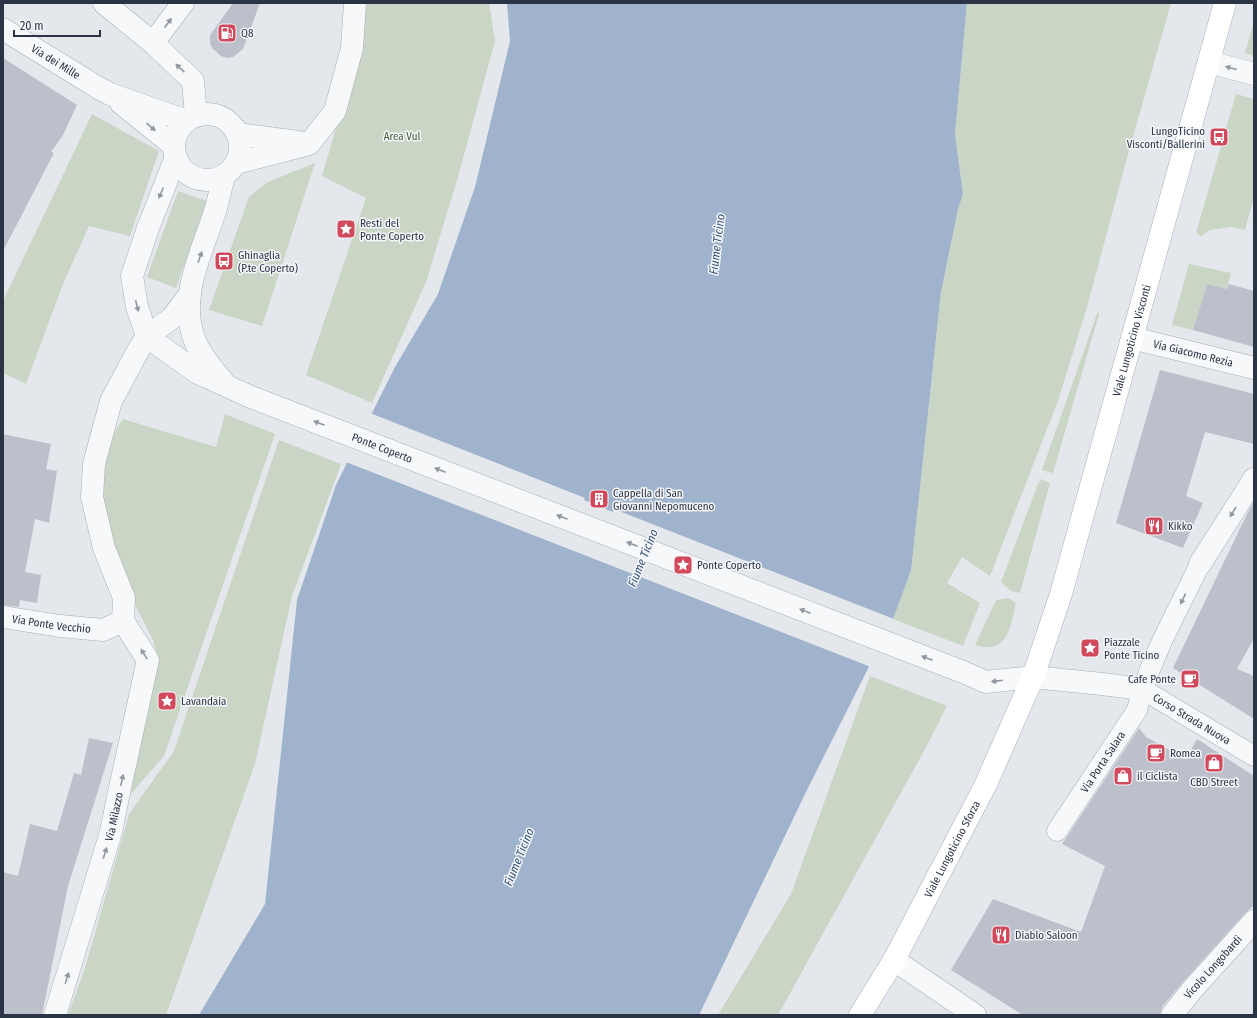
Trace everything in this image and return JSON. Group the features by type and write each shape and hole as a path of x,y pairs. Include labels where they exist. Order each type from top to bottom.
{"main road":[{"name":"Viale Lungoticino Visconti","path":"1033,677 1061,594 1225,3"},
{"name":"Viale Lungoticino Sforza","path":"860,1015 894,960 986,784 1033,677"}],"street":[{"path":"104,3 153,43 193,81 192,118"},
{"path":"153,43 183,3"},
{"path":"175,152 180,166 187,173 195,178 205,180 215,179 230,169 309,144 335,111 352,48 355,3"},
{"name":"Via dei Mille","path":"3,31 110,94 192,118"},
{"path":"1209,62 1254,74"},
{"name":"Via dei Mille","path":"110,94 175,152"},
{"path":"147,336 137,307 132,276 175,152 179,130 192,118 206,114 216,115 225,119 233,126 238,134 240,155 230,169 198,263 190,294 189,315 193,336 205,359 228,387"},
{"path":"238,134 309,144"},
{"path":"123,621 124,598 104,548 92,497 94,464 111,401 147,336 172,318 190,294"},
{"path":"147,336 169,337 205,359"},
{"name":"Ponte Coperto","path":"147,336 198,373 228,387 986,682 1033,677"},
{"name":"Via Giacomo Rezia","path":"1132,338 1254,368"},
{"path":"1142,689 1200,564 1254,479"},
{"name":"Via Ponte Vecchio","path":"3,616 60,626 103,630 123,621"},
{"name":"Via Milazzo","path":"55,1015 112,832 148,660 123,621"},
{"name":"Corso Strada Nuova","path":"1033,677 1142,689 1254,756"},
{"name":"Via Porta Salara","path":"1057,831 1137,710 1142,689"},
{"name":"Vicolo Longobardi","path":"1172,1015 1191,991 1254,921"},
{"path":"894,960 975,1015"}],"green space":[{"name":"Area Vul","path":"363,3 489,3 495,41 458,177 426,282 372,403 306,375 366,198 322,176 360,46"},
{"path":"967,3 1171,3 1087,307 1058,401 990,576 962,557 947,583 980,603 963,646 893,619 911,571 941,292 958,209 963,194 955,134"},
{"path":"1254,21 1254,56 1245,53"},
{"path":"1236,94 1254,99 1254,197 1245,230 1231,227 1210,230 1201,236 1196,233"},
{"path":"92,114 159,151 130,236 89,226 63,284 26,384 3,373 3,301"},
{"path":"315,163 262,326 209,310 249,197 268,182"},
{"path":"178,191 207,201 176,288 147,277"},
{"path":"1189,264 1231,273 1227,289 1207,284 1193,330 1172,325"},
{"path":"1098,311 1099,314 1053,473 1042,470"},
{"path":"225,414 275,434 164,756 122,804 156,651 153,640 128,591 98,496 104,448 123,419 216,447"},
{"path":"279,440 341,464 292,596 255,764 166,1015 68,1015 85,968 129,814 174,751"},
{"path":"1041,479 1050,483 1020,593 1011,591 1001,582"},
{"path":"1008,598 1016,603 1012,621 1006,637 1001,643 994,646 986,647 975,645 996,600"},
{"path":"870,676 947,706 924,751 778,1015 718,1015 791,894"}],"water":[{"name":"Fiume Ticino","path":"507,3 967,3 955,134 963,194 958,209 941,292 911,571 893,619 806,792 699,1015 199,1015 265,904 297,600 336,485 395,367 438,294 475,187 510,41"}],"pier":[{"name":"Ponte Coperto","path":"370,413 585,498 584,500 613,512 614,509 894,619 871,667 346,462"}],"building":[{"path":"233,3 260,3 243,49 233,57 227,58 221,56 212,48 210,36"},
{"path":"3,58 77,105 63,135 51,152 54,153 3,251"},
{"path":"1207,284 1227,289 1229,284 1254,291 1254,347 1193,330"},
{"path":"1160,370 1254,394 1254,444 1205,432 1186,496 1203,503 1183,548 1116,523"},
{"path":"3,434 51,444 46,469 57,471 49,523 35,519 25,572 41,575 37,603 20,600 19,607 3,605"},
{"path":"1254,502 1254,638 1237,669 1254,676 1254,719 1173,668"},
{"path":"1139,728 1146,737 1186,759 1197,739 1254,776 1254,905 1182,983 1162,1007 1160,1015 1023,1015 951,970 993,899 1081,932 1105,866 1062,844"},
{"path":"89,738 113,743 68,886 42,1015 3,1015 3,872 18,876 30,824 57,831 74,773 81,775"}],"place":[{"name":"Q8","path":"227,33"},
{"name":"LungoTicino Visconti/Ballerini","path":"1219,137"},
{"name":"Resti del Ponte Coperto","path":"346,229"},
{"name":"Ghinaglia (P.te Coperto)","path":"224,261"},
{"name":"Cappella di San Giovanni Nepomuceno","path":"599,499"},
{"name":"Kikko","path":"1154,526"},
{"name":"Ponte Coperto","path":"683,565"},
{"name":"Piazzale Ponte Ticino","path":"1090,648"},
{"name":"Cafe Ponte","path":"1190,679"},
{"name":"Lavandaia","path":"167,701"},
{"name":"Romea","path":"1156,753"},
{"name":"CBD Street","path":"1214,763"},
{"name":"il Ciclista","path":"1123,776"},
{"name":"Diablo Saloon","path":"1001,935"}]}
